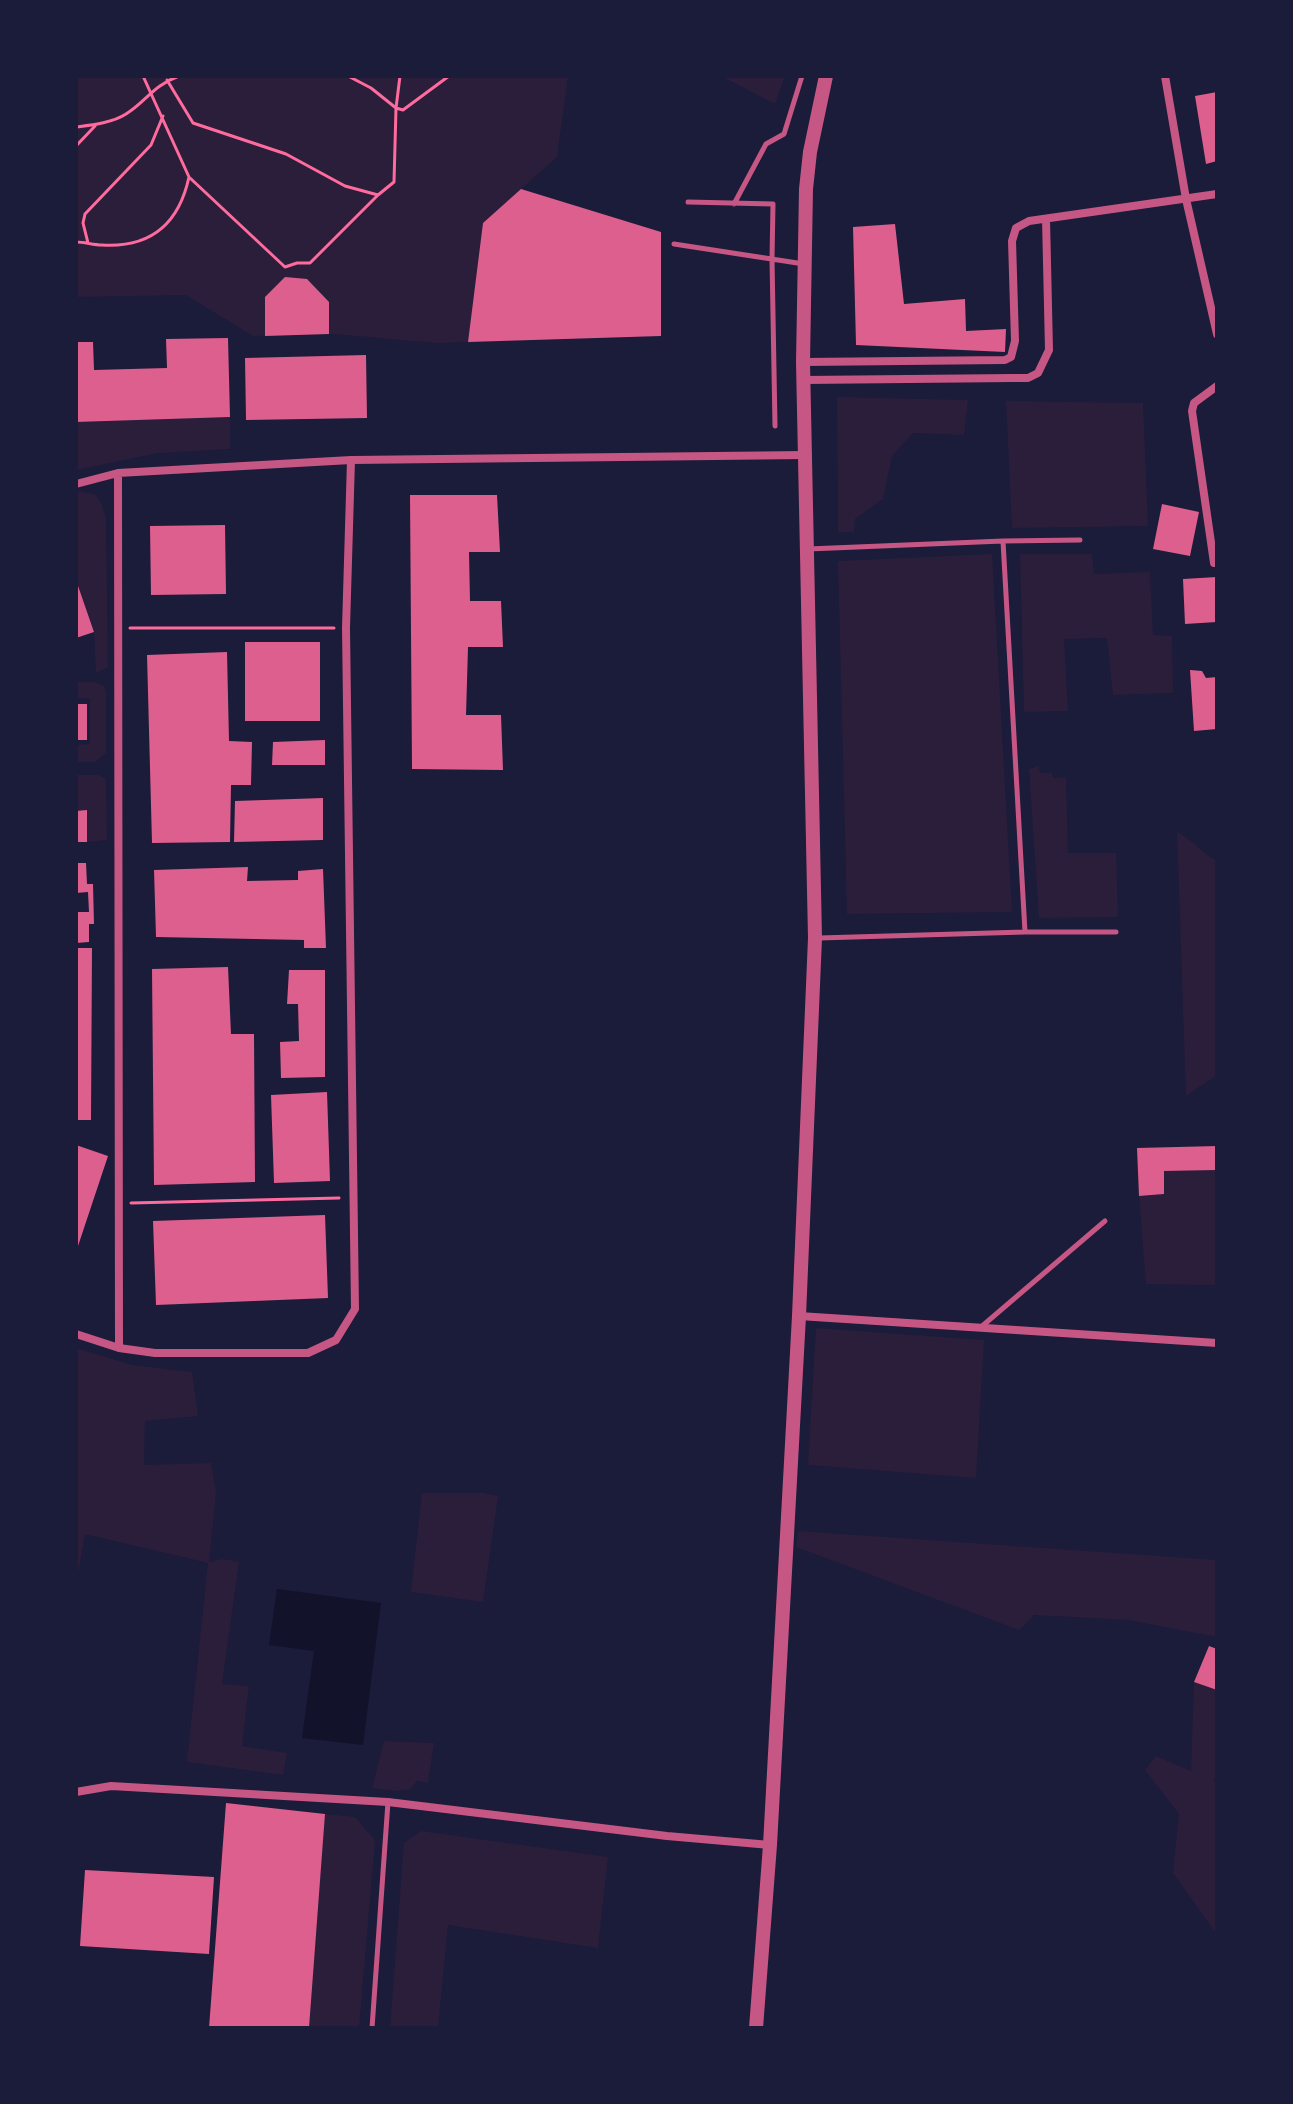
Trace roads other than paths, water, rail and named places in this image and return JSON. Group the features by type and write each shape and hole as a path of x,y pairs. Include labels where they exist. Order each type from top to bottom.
{"street":[{"path":"756,2028 770,1845 799,1316 815,938 803,362 806,189 810,152 826,76"},
{"path":"1165,76 1186,199 1217,334"},
{"path":"803,362 995,361 1011,357 1015,341 1012,241 1016,228 1029,221 1217,194"},
{"path":"803,380 1028,378 1038,373 1049,350 1046,219"},
{"path":"1214,563 1192,411 1194,403 1217,386"},
{"path":"76,484 118,473 351,460 805,455"},
{"path":"76,1334 119,1348 155,1353 308,1353 336,1340 355,1309 346,628 351,460"},
{"path":"118,473 119,1348"},
{"path":"799,1316 1217,1343"},
{"path":"76,1792 111,1786 388,1802 667,1836 770,1845"}],"lane":[{"path":"734,204 766,144 784,134 802,76"},
{"path":"688,202 773,204 775,426"},
{"path":"674,244 805,264"},
{"path":"807,549 1080,540"},
{"path":"1003,541 1025,932"},
{"path":"815,938 1116,932"},
{"path":"980,1328 1105,1221"},
{"path":"372,2028 388,1802"}]}
